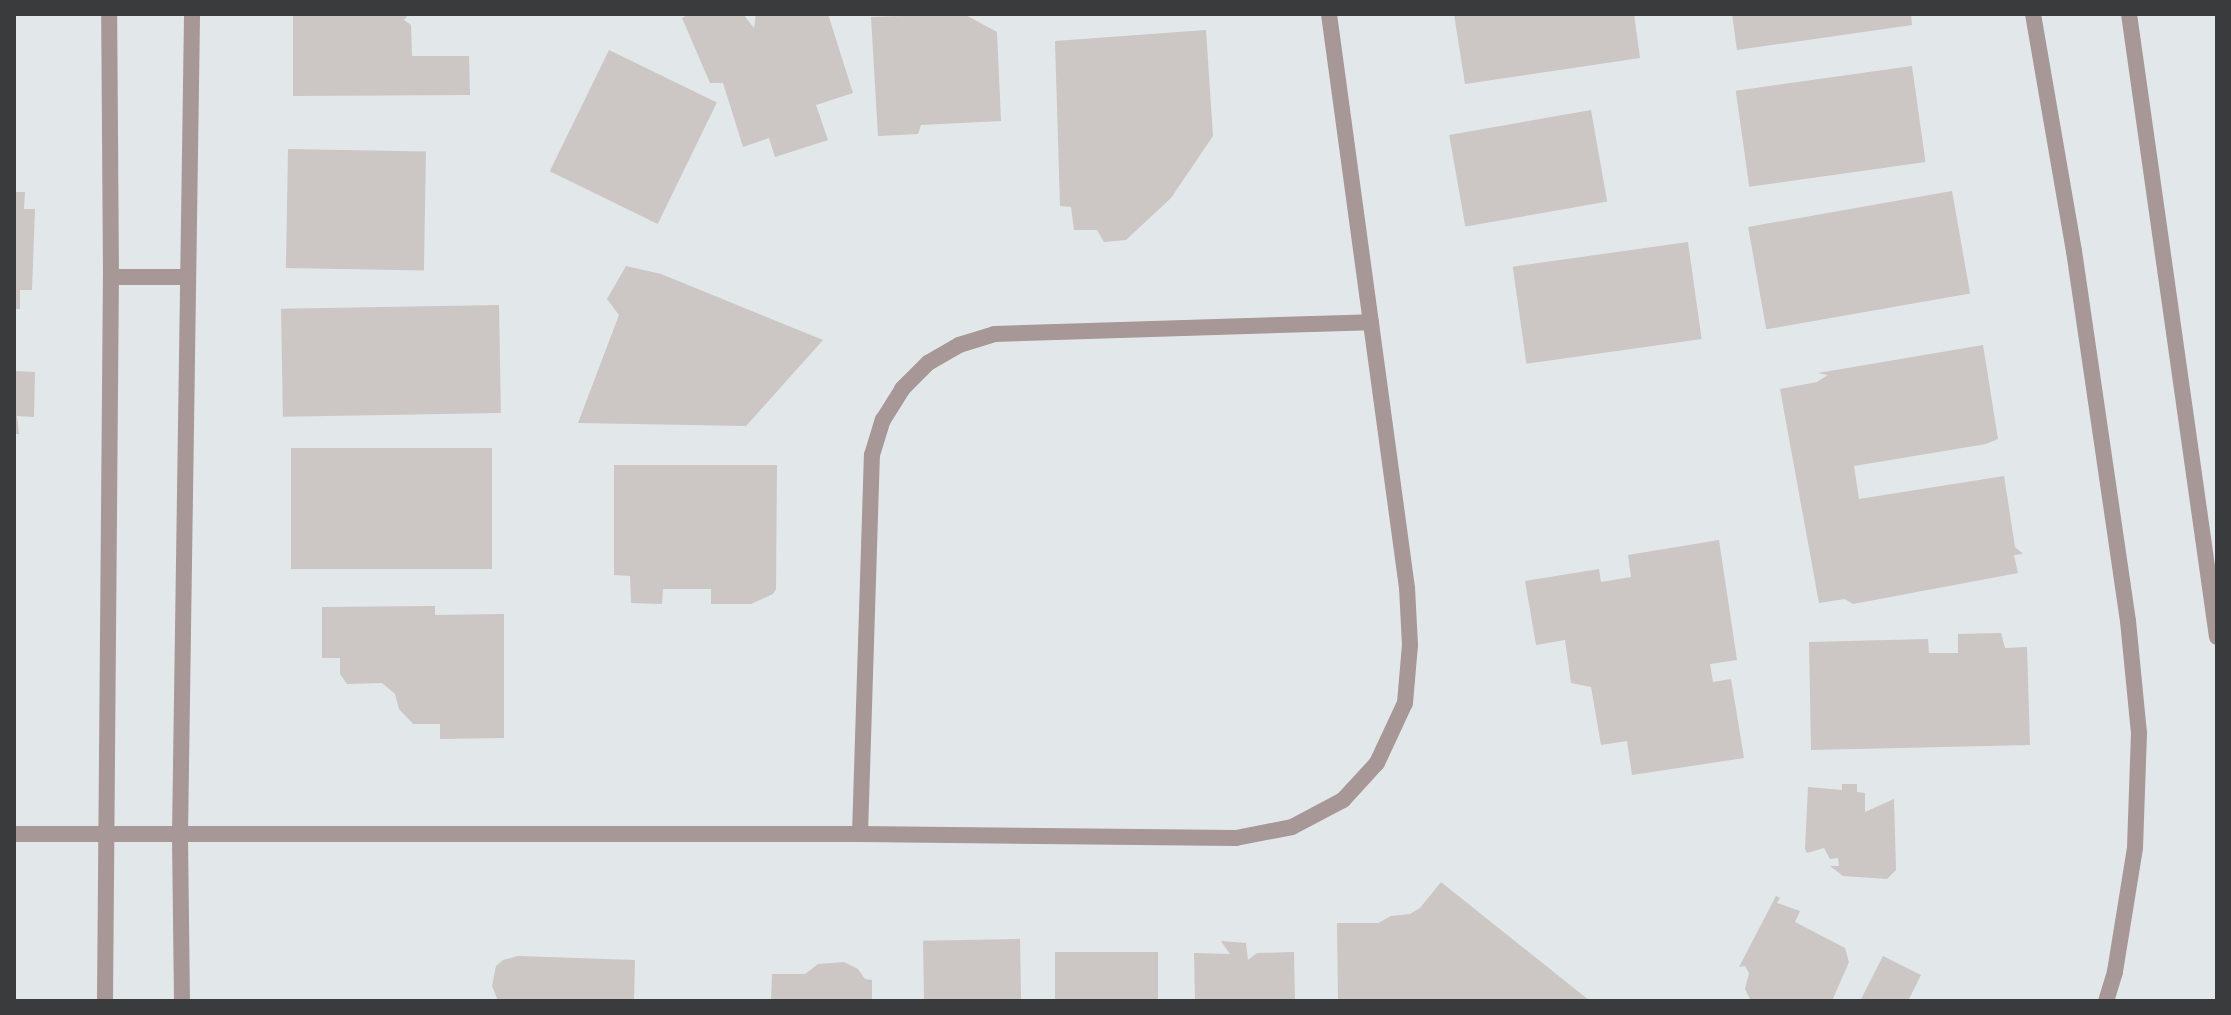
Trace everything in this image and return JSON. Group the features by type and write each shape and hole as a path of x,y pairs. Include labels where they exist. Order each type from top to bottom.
{"street":[{"path":"105,1001 111,277 109,14"},
{"path":"182,1001 180,835 192,14"},
{"path":"14,834 860,834 1236,838 1292,827 1343,800 1377,763 1405,703 1410,645 1407,588 1329,14"},
{"path":"2033,14 2074,251 2128,621 2139,733 2135,848 2115,972 2106,1001"},
{"path":"2129,14 2217,637"},
{"path":"111,277 188,277"},
{"path":"860,834 872,455 883,420 902,389 938,357 959,345 994,334 1371,322"}],"building":[{"path":"293,14 409,14 404,20 411,25 412,56 469,56 470,95 293,96"},
{"path":"691,14 743,14 754,28 756,14 828,14 853,93 816,105 828,140 775,157 769,138 743,147 723,83 710,83 682,18"},
{"path":"964,14 997,32 1001,121 921,125 918,134 878,136 871,17"},
{"path":"1454,14 1634,14 1640,58 1465,84"},
{"path":"1732,14 1911,14 1912,25 1737,50"},
{"path":"1206,30 1213,136 1171,198 1126,240 1104,242 1097,230 1074,230 1071,207 1060,206 1055,41"},
{"path":"609,50 717,103 658,224 550,171"},
{"path":"1912,66 1925,162 1749,187 1736,91"},
{"path":"1591,110 1607,202 1465,227 1449,135"},
{"path":"288,149 426,151 424,270 286,268"},
{"path":"1952,191 1970,293 1766,329 1748,227"},
{"path":"14,192 25,192 24,209 35,209 32,290 20,290 20,309 14,309"},
{"path":"1688,242 1702,339 1526,364 1513,267"},
{"path":"626,266 661,274 823,340 746,426 578,423 619,315 607,299"},
{"path":"499,305 501,413 283,417 281,309"},
{"path":"1983,345 1998,439 1986,444 1854,466 1859,499 2004,476 2015,547 2023,554 2014,555 2018,573 1853,604 1845,599 1819,603 1780,389 1817,382 1828,375 1818,373"},
{"path":"14,371 35,372 34,417 17,416 19,434 14,434"},
{"path":"291,448 492,448 492,569 291,569"},
{"path":"614,465 777,465 776,589 773,594 751,604 711,604 711,589 663,589 662,604 631,603 630,576 614,575"},
{"path":"1719,540 1737,660 1710,664 1713,682 1731,679 1744,758 1632,775 1627,741 1601,745 1591,687 1571,683 1565,640 1536,645 1525,581 1599,569 1601,582 1631,577 1628,555"},
{"path":"435,606 435,615 504,614 504,738 440,739 440,724 413,724 399,709 395,694 382,683 347,684 340,674 340,658 322,658 322,607"},
{"path":"2001,633 2005,648 2027,647 2030,745 1811,750 1809,642 1928,639 1929,653 1958,653 1958,634"},
{"path":"1842,784 1857,784 1857,792 1865,793 1865,812 1894,799 1896,870 1887,879 1843,876 1830,866 1839,866 1838,858 1830,859 1824,848 1807,853 1805,849 1808,787 1842,790"},
{"path":"1441,882 1590,1001 1338,1001 1337,923 1378,923 1391,916 1410,914 1420,908"},
{"path":"1776,896 1780,898 1777,903 1800,911 1795,922 1845,948 1849,962 1832,1001 1751,1001 1745,989 1749,973 1745,966 1739,967"},
{"path":"1020,939 1021,1001 924,1001 923,941"},
{"path":"1221,941 1246,943 1248,960 1257,953 1294,952 1295,1001 1195,1001 1194,953 1230,954"},
{"path":"1055,952 1158,952 1158,1001 1055,1001"},
{"path":"518,956 635,960 634,1001 498,1001 492,986 496,966 503,960"},
{"path":"1883,956 1921,975 1908,1001 1860,1001"},
{"path":"844,962 858,969 865,979 872,980 872,1001 771,1001 772,974 805,974 818,964"}]}
